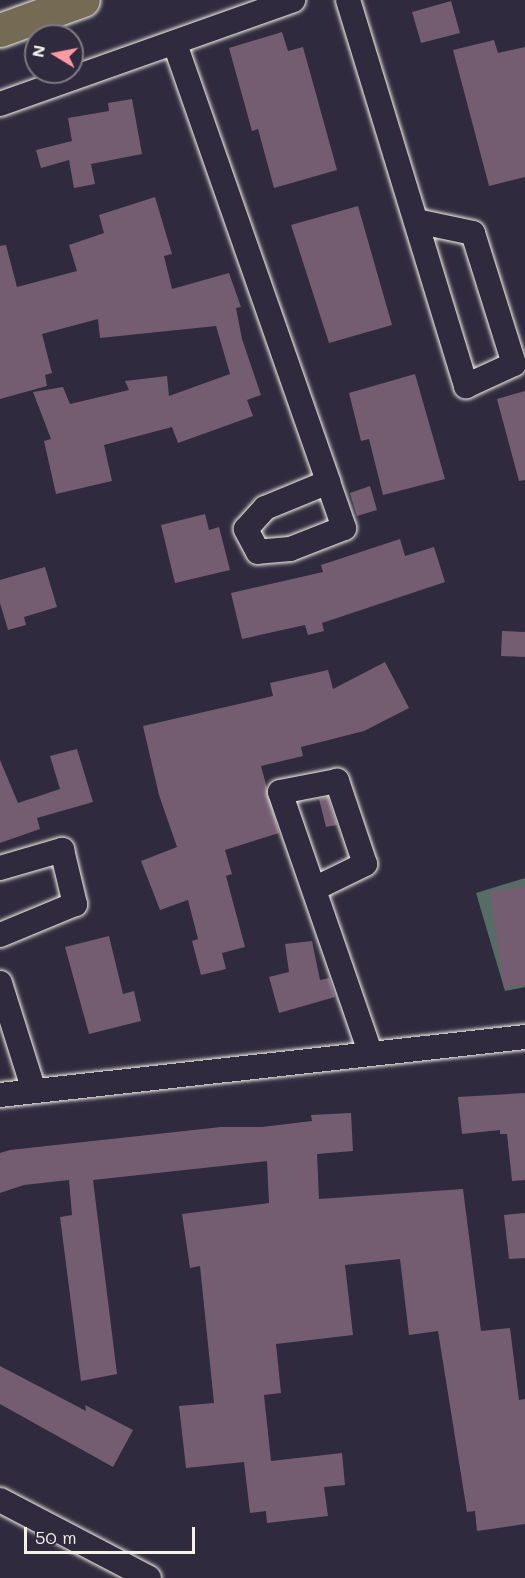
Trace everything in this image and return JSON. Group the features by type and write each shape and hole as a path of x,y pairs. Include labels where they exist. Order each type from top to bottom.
{"main road":[{"path":"0,30 83,0"}],"street":[{"path":"0,104 175,44 293,0"},
{"path":"348,0 466,386 514,364 473,233 416,221"},
{"path":"175,44 328,482"},
{"path":"314,889 365,864 337,782 280,792 370,1052"},
{"path":"0,868 62,850 75,904 0,935"},
{"path":"0,983 34,1091"},
{"path":"0,1095 370,1052 525,1037"},
{"path":"0,1500 150,1578"}],"green space":[{"path":"525,878 525,987 505,991 476,893"}],"building":[{"path":"451,1 460,33 421,43 412,12"},
{"path":"282,32 288,51 303,47 337,170 274,188 258,129 252,131 229,48"},
{"path":"494,40 498,53 525,47 525,177 489,186 453,50"},
{"path":"132,99 142,154 91,164 95,184 74,188 69,160 41,168 36,150 72,141 68,118 109,111 108,103"},
{"path":"155,197 172,254 164,256 172,289 229,273 241,307 236,308 242,339 261,395 247,400 253,416 178,443 172,427 104,445 112,481 56,494 44,441 51,439 33,392 63,387 70,404 129,390 125,381 167,376 169,396 230,374 216,326 100,338 98,319 42,334 52,373 45,375 47,386 0,399 0,246 6,245 17,287 77,271 69,245 104,233 99,215"},
{"path":"358,206 392,325 329,343 291,225"},
{"path":"415,374 445,479 383,495 369,439 361,441 349,393"},
{"path":"525,391 525,480 519,481 497,399"},
{"path":"370,486 377,510 357,516 350,493"},
{"path":"205,514 209,530 219,527 230,570 175,583 161,525"},
{"path":"400,539 405,556 434,547 445,582 322,623 324,631 308,635 305,625 242,639 231,593 323,572 321,565"},
{"path":"45,567 57,607 24,617 26,625 8,630 0,603 0,580"},
{"path":"502,631 525,632 525,657 501,656"},
{"path":"385,662 409,708 364,731 301,747 303,756 261,766 279,833 225,850 232,874 226,876 245,947 222,953 226,969 201,975 192,941 198,939 188,900 160,910 141,861 177,847 159,795 143,726 273,696 270,683 328,670 333,689"},
{"path":"77,749 93,802 37,818 40,829 0,843 0,760 18,803 60,789 50,756"},
{"path":"328,797 337,825 326,827 319,799"},
{"path":"525,886 525,985 504,988 490,891"},
{"path":"109,936 123,994 134,991 141,1021 89,1034 65,947"},
{"path":"312,941 320,980 329,978 335,997 279,1013 269,977 289,972 285,944"},
{"path":"525,1093 525,1180 512,1181 507,1134 500,1134 500,1130 462,1134 458,1097"},
{"path":"351,1113 353,1151 317,1154 319,1199 463,1189 481,1331 510,1328 519,1400 525,1399 525,1524 477,1531 475,1511 467,1512 438,1331 409,1335 400,1259 345,1265 353,1335 276,1344 281,1393 264,1395 271,1461 342,1453 345,1485 324,1487 328,1516 267,1523 266,1511 250,1513 244,1462 186,1468 179,1406 214,1403 200,1266 190,1268 182,1214 269,1203 267,1161 93,1180 117,1374 81,1381 60,1217 72,1215 69,1180 24,1185 0,1193 0,1153 10,1150 221,1127 262,1127 312,1121 311,1115"},
{"path":"525,1213 525,1258 509,1259 504,1215"},
{"path":"0,1366 86,1411 85,1405 133,1430 113,1467 0,1404"}]}
